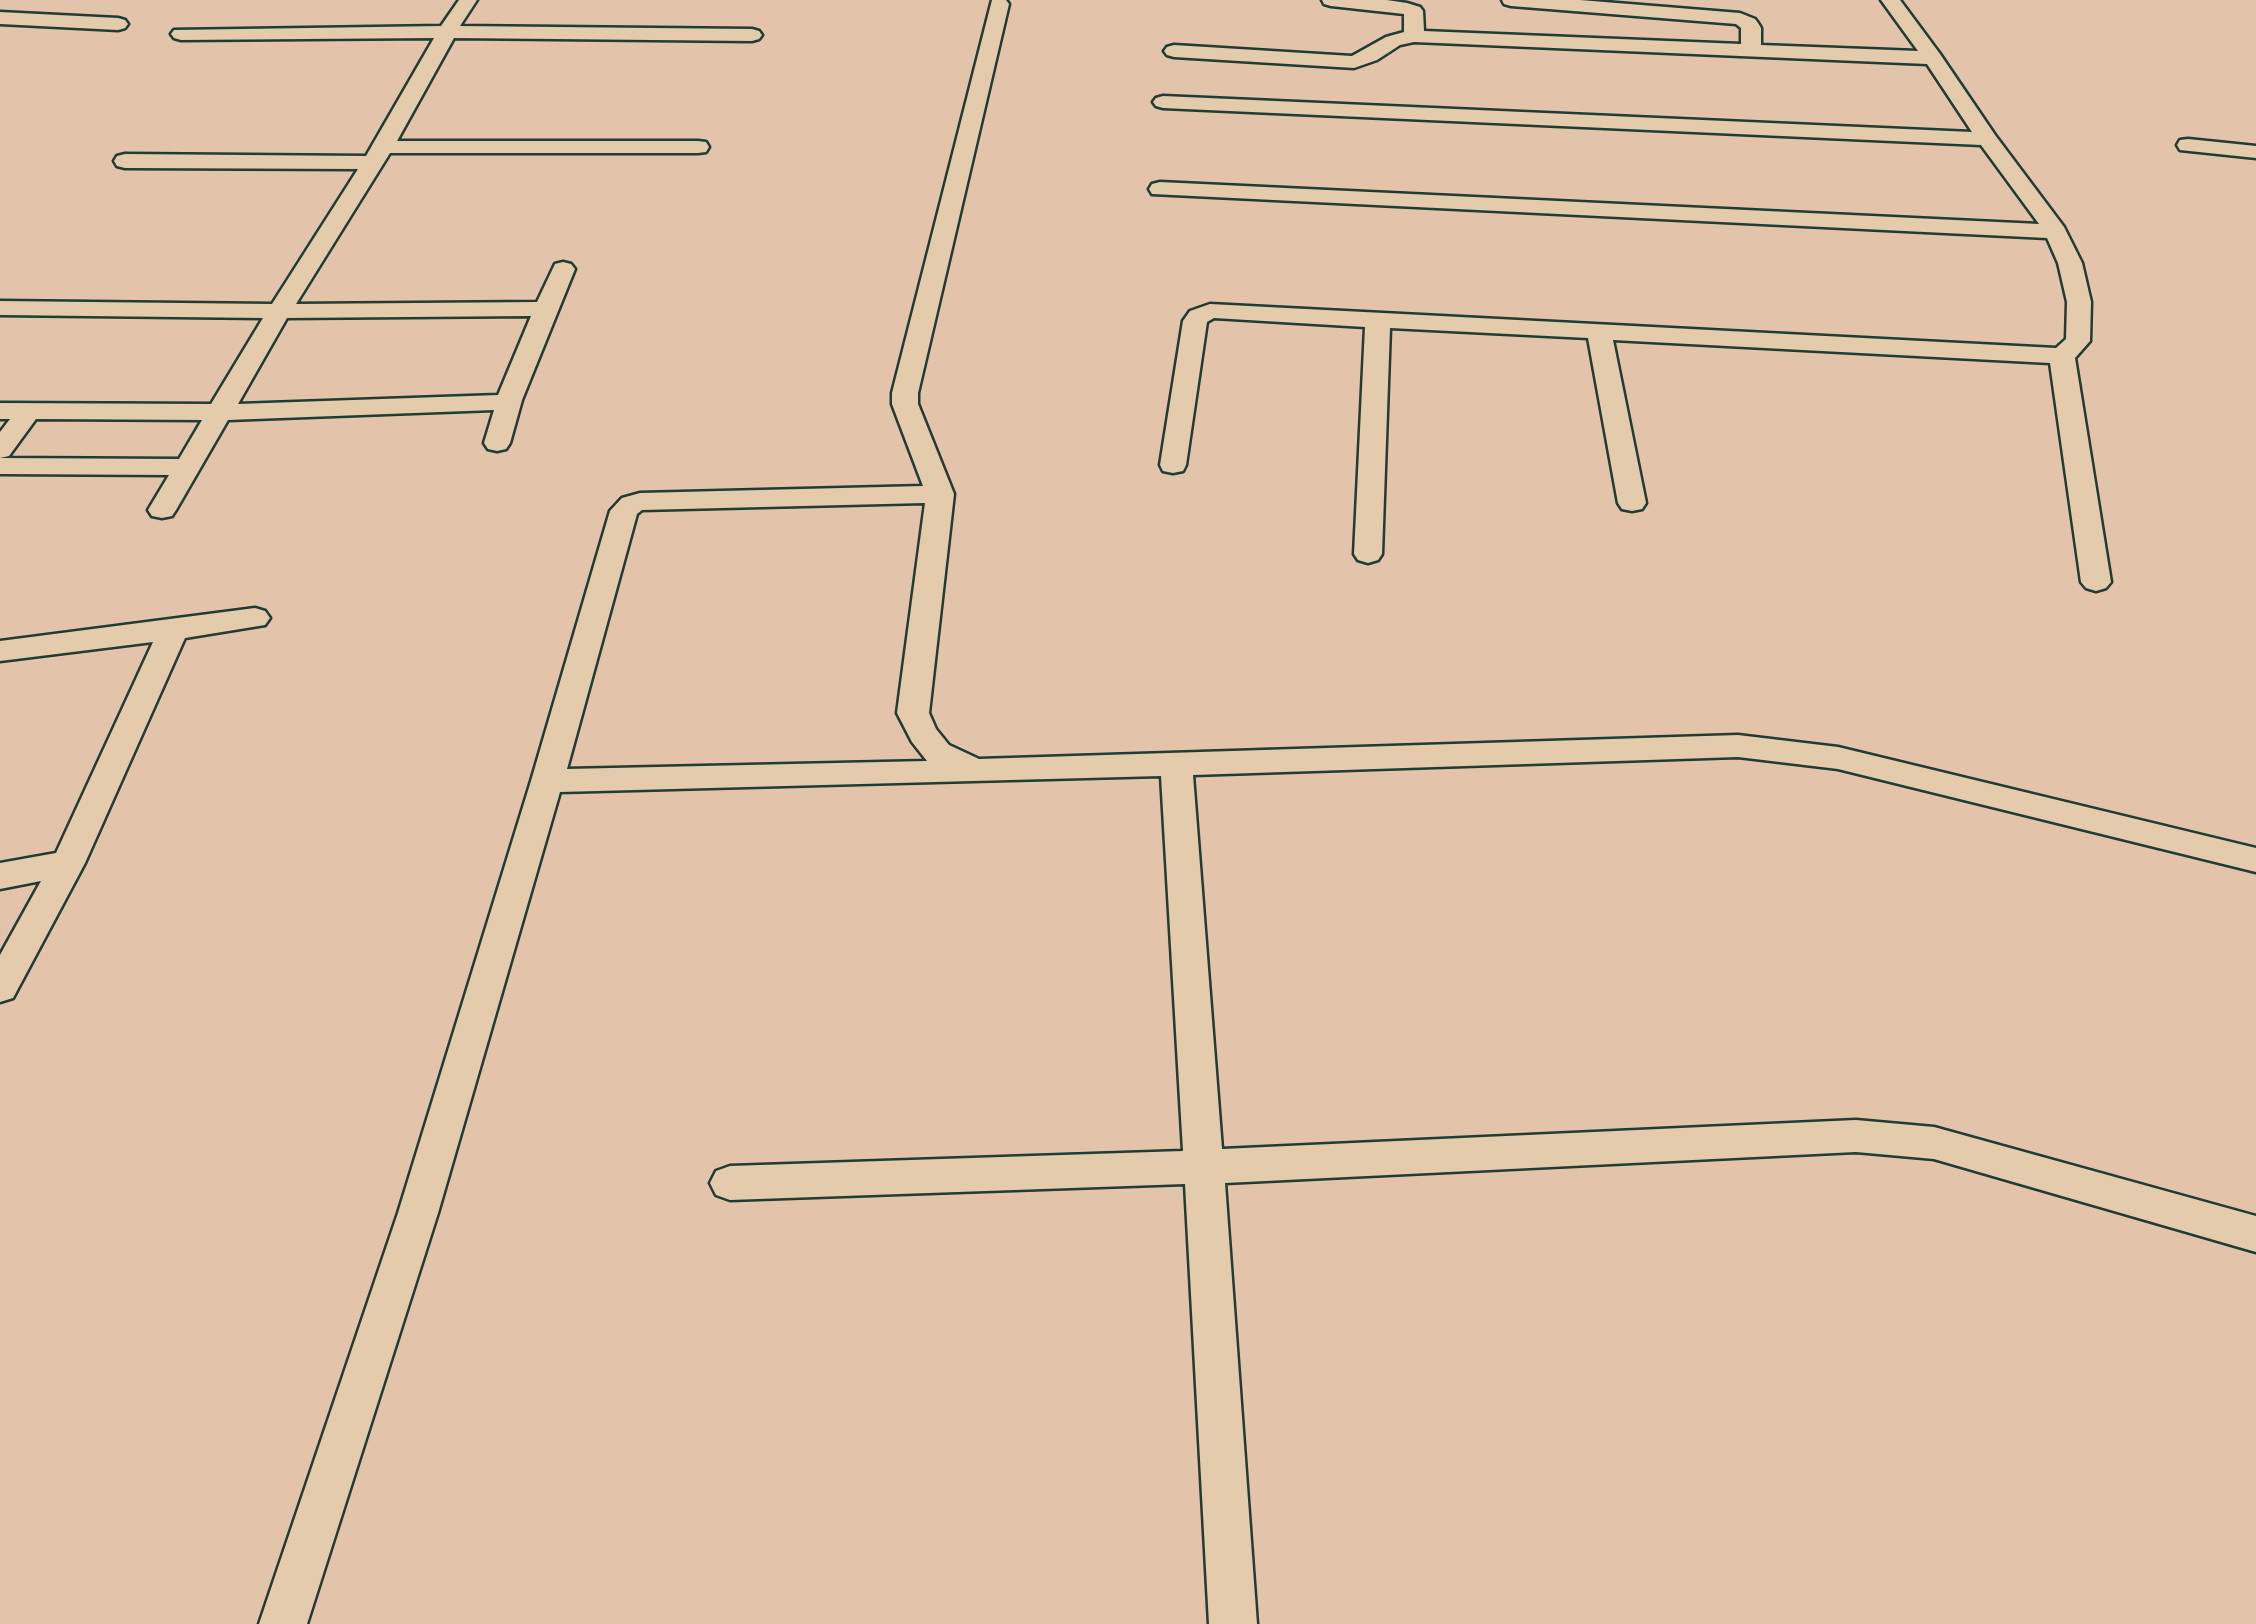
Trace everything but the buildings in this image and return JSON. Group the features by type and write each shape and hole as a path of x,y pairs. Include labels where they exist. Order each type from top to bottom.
{"street":[{"path":"162,510 279,311 377,155 447,32 468,0"},
{"path":"1331,0 1400,7 1413,11 1414,36"},
{"path":"1511,0 1740,19 1748,23 1751,28 1751,50"},
{"path":"1173,465 1195,321 1199,316 1210,311 2062,356 2078,341 2079,302 2070,263 2056,232 1987,139 1933,58 1890,0"},
{"path":"975,771 938,753 923,734 913,713 940,494 905,404 905,393 999,4"},
{"path":"0,18 118,24"},
{"path":"181,34 447,32 752,35"},
{"path":"1174,51 1354,62 1370,56 1393,40 1414,36 1933,58"},
{"path":"1163,102 1987,139"},
{"path":"2188,145 2256,152"},
{"path":"125,160 698,147"},
{"path":"1160,189 2056,232"},
{"path":"497,443 510,402 508,402 563,269"},
{"path":"0,308 279,311 546,309"},
{"path":"1368,554 1378,319"},
{"path":"1599,330 1632,503"},
{"path":"2062,356 2096,582"},
{"path":"0,411 219,412 508,402"},
{"path":"0,450 29,411"},
{"path":"0,466 186,467"},
{"path":"283,1624 418,1213 547,781 622,516 632,504 640,501 940,494"},
{"path":"0,651 255,618"},
{"path":"0,988 68,863 174,630"},
{"path":"547,781 975,771 1738,746 1838,758 2256,860"},
{"path":"1176,765 1233,1624"},
{"path":"0,876 68,863"},
{"path":"730,1183 1204,1167 1856,1136 1934,1143 2256,1234"}]}
